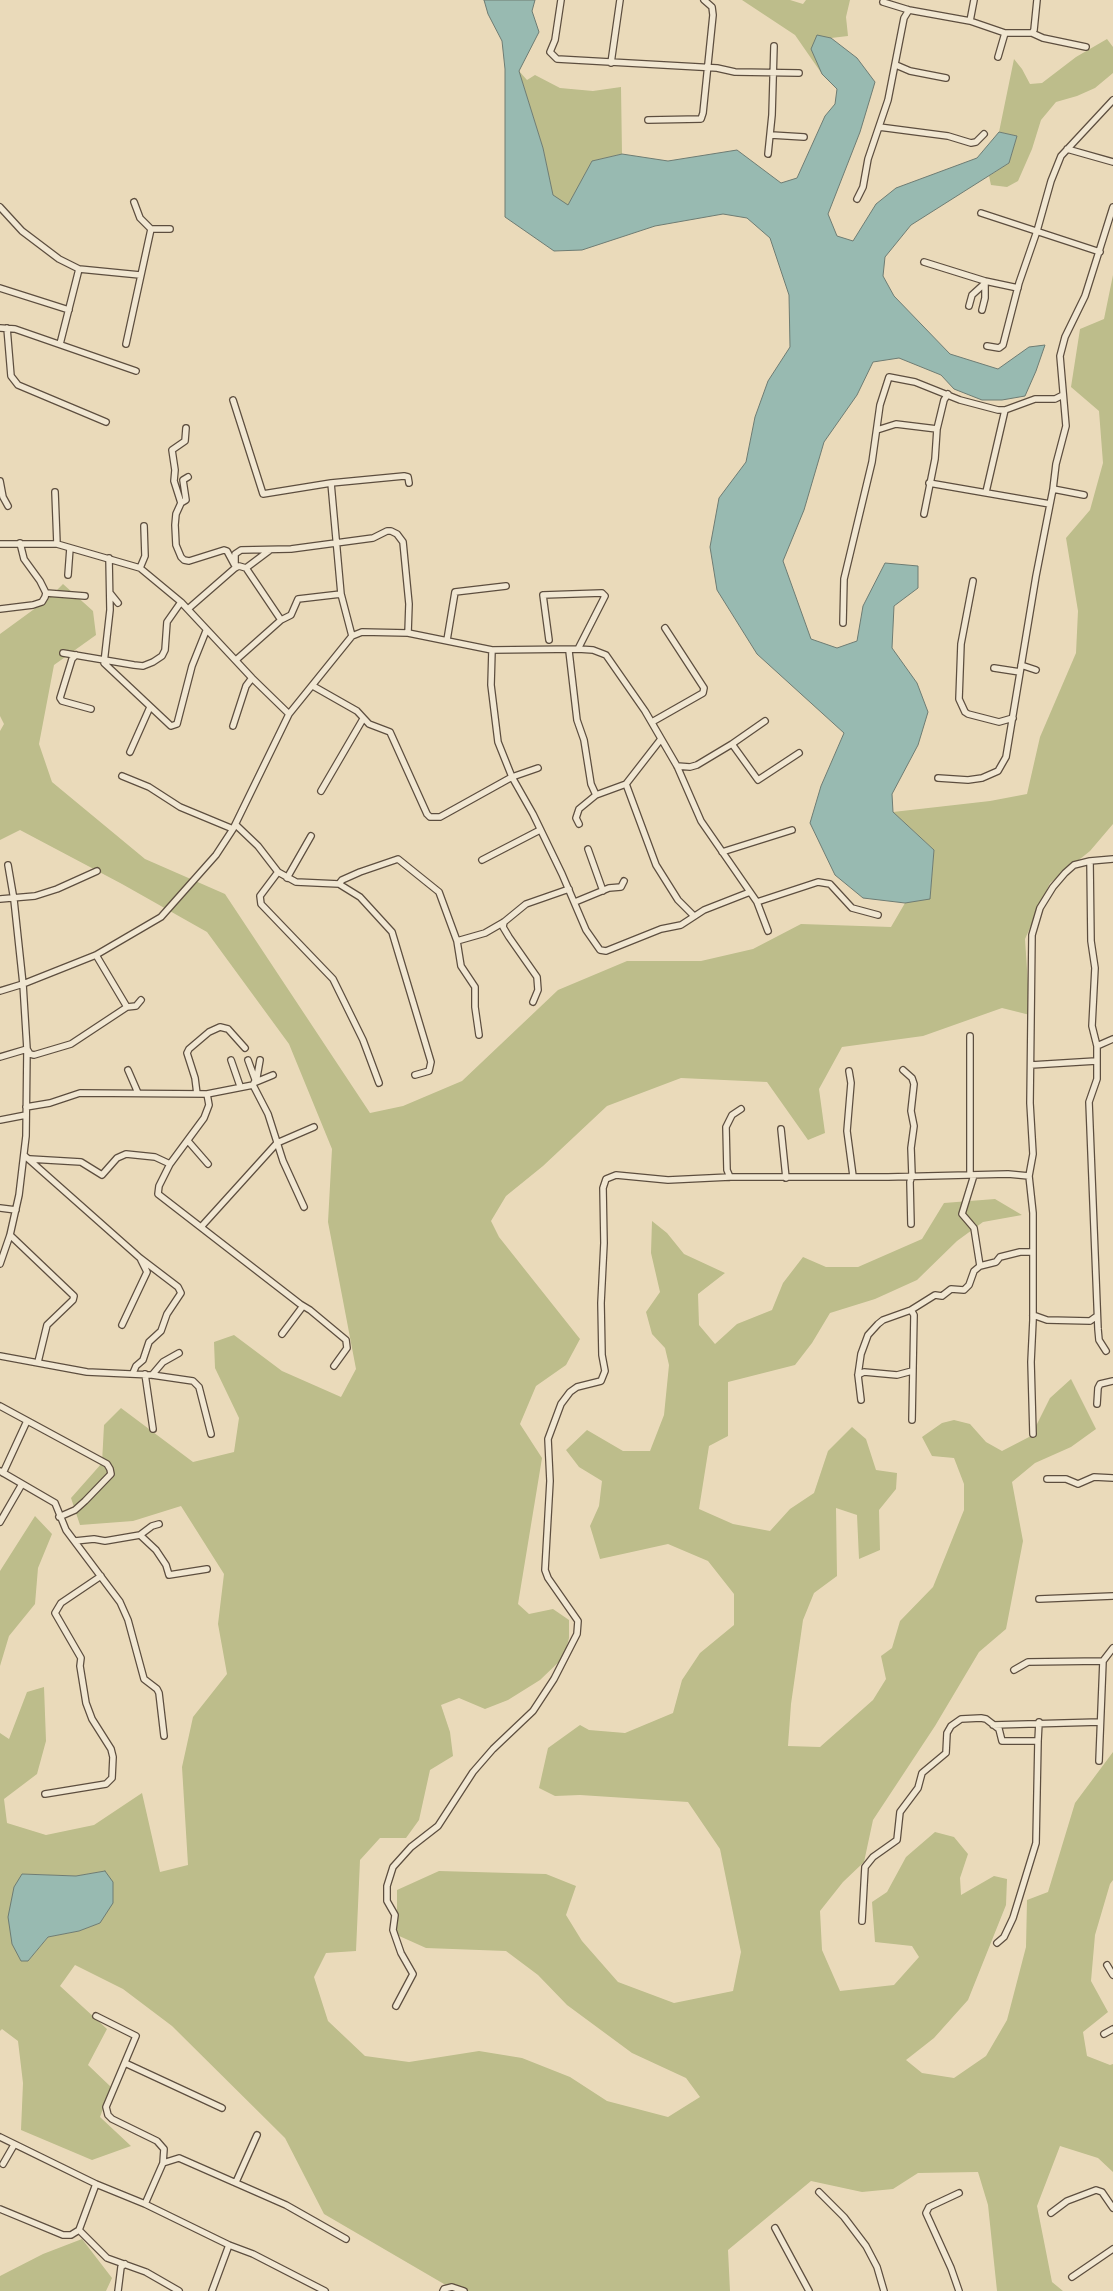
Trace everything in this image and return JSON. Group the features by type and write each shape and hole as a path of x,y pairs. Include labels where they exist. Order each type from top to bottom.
{"street":[{"path":"561,0 555,40 550,52 561,60 708,68 734,72 799,73"},
{"path":"611,63 620,0"},
{"path":"648,120 701,119 704,113 713,15 712,7 704,0"},
{"path":"970,21 974,0"},
{"path":"1032,33 1038,0"},
{"path":"883,2 909,10 970,21 1005,33 1032,33 1043,38 1086,47"},
{"path":"857,199 863,187 868,159 888,100 904,18 909,10"},
{"path":"998,57 1005,33"},
{"path":"768,154 771,135 774,46"},
{"path":"896,65 910,71 946,78"},
{"path":"987,346 999,348 1003,345 1018,288 1037,232 1050,181 1061,156 1113,100"},
{"path":"879,127 948,136 971,142 976,142 984,134"},
{"path":"771,135 804,136"},
{"path":"1067,149 1113,162"},
{"path":"134,202 140,218 151,229 170,229"},
{"path":"0,207 22,231 59,260 79,269 140,275"},
{"path":"938,778 976,780 998,771 1004,763 1008,750 1020,669 1058,453 1066,426 1060,356 1065,337 1085,296 1113,207"},
{"path":"981,213 1100,252"},
{"path":"126,344 151,229"},
{"path":"924,262 984,283 1018,288"},
{"path":"60,344 79,269"},
{"path":"968,306 972,295 984,283"},
{"path":"982,310 985,298 984,283"},
{"path":"0,288 69,310"},
{"path":"106,422 18,385 11,376 3,328 60,344 136,371"},
{"path":"843,623 844,579 866,487 882,397 889,377 915,382 979,406 1005,410 1029,401 1055,398 1063,395"},
{"path":"924,514 935,459 937,429 944,400 948,394"},
{"path":"233,400 263,494 331,483 404,476 408,476 409,483"},
{"path":"986,492 1005,410"},
{"path":"877,430 896,424 937,429"},
{"path":"181,503 174,481 175,470 172,450 185,441 186,428"},
{"path":"188,477 183,480 186,500 181,503 176,514 175,525 176,545 181,557 184,560 189,560 224,550 227,551 235,567"},
{"path":"0,481 3,497 8,506"},
{"path":"331,483 341,594 352,636"},
{"path":"929,483 1050,504"},
{"path":"1053,488 1084,494"},
{"path":"54,492 57,544"},
{"path":"140,568 145,556 144,526"},
{"path":"235,567 237,551 291,549 378,537 387,531 397,534 403,542 407,581 408,633"},
{"path":"20,543 24,559 46,593"},
{"path":"0,544 57,544 140,568 163,585 181,602 206,631 289,714"},
{"path":"68,575 70,548"},
{"path":"246,568 270,550"},
{"path":"109,558 110,593 108,627 103,658 107,668 171,726 178,724 192,666 206,631"},
{"path":"188,609 235,567 242,566 246,568 281,620"},
{"path":"973,581 962,644 959,699 964,712 968,714 999,722 1013,718"},
{"path":"447,640 455,592 506,586"},
{"path":"46,593 85,596"},
{"path":"0,609 42,602 46,593"},
{"path":"110,593 118,603"},
{"path":"549,640 543,595 602,593 605,596 578,649"},
{"path":"236,660 281,620 285,620 294,612 298,599 341,594"},
{"path":"63,653 143,666 162,656 165,650 167,622 181,602"},
{"path":"652,722 703,693 704,688 665,628"},
{"path":"0,991 96,955 161,917 216,855 234,827 289,714 352,636 362,632 408,633 492,650 569,651 578,649 600,652 606,655 652,722 677,766 701,820 757,902 768,931"},
{"path":"492,650 492,685 496,731 512,777 569,889 586,930 597,947 603,952 627,944 661,929 681,924 694,916 750,892"},
{"path":"569,651 577,720 584,740 591,784 596,795"},
{"path":"76,655 72,659 60,698 62,701 91,709"},
{"path":"994,668 1036,670"},
{"path":"233,726 246,686 252,678"},
{"path":"312,686 357,711 362,719 369,724 390,732 430,817 440,817 512,777 538,768"},
{"path":"130,752 150,707"},
{"path":"321,791 362,719"},
{"path":"677,766 690,767 697,764 732,744 765,721"},
{"path":"579,824 576,818 579,809 596,795 626,784 661,739"},
{"path":"732,744 758,780 799,753"},
{"path":"122,776 149,787 180,807 234,827 258,846 278,872 287,878 307,884 339,884 360,897 392,932 431,1062 429,1072 416,1075"},
{"path":"626,784 656,865 678,900 694,916"},
{"path":"482,860 540,830"},
{"path":"722,852 792,830"},
{"path":"287,878 311,836"},
{"path":"588,849 603,890"},
{"path":"1033,1434 1031,1362 1033,1213 1029,1176 1033,1154 1030,1103 1032,935 1040,908 1053,887 1065,873 1074,865 1090,861 1113,859"},
{"path":"339,884 342,880 390,860 401,860 423,881 439,892 457,941 461,966 475,987 475,1007 479,1036"},
{"path":"1090,861 1091,941 1095,968 1091,1003 1092,1026 1097,1046 1096,1083 1089,1102 1097,1316 1100,1340 1106,1351"},
{"path":"0,1264 10,1235 27,1157 27,1049 14,900 8,865"},
{"path":"0,899 14,900 35,896 58,889 97,872"},
{"path":"278,872 260,896 261,904 333,979 363,1040 378,1083"},
{"path":"575,902 603,890 620,887 624,881"},
{"path":"757,902 818,882 830,884 852,908 878,915"},
{"path":"457,941 502,925 526,904 569,889"},
{"path":"502,925 537,977 538,990 533,1002"},
{"path":"96,955 127,1007"},
{"path":"27,1049 30,1054 34,1055 71,1044 127,1007 136,1006 141,1000"},
{"path":"197,1094 195,1078 187,1053 189,1049 209,1032 220,1027 228,1029 245,1048"},
{"path":"970,1036 972,1175 962,1214 974,1228 980,1266"},
{"path":"1097,1046 1113,1039"},
{"path":"0,1057 27,1049"},
{"path":"231,1060 240,1086"},
{"path":"248,1060 283,1161 304,1207"},
{"path":"255,1083 260,1060"},
{"path":"1031,1065 1096,1061"},
{"path":"128,1070 138,1093"},
{"path":"903,1070 912,1078 914,1084 911,1111 914,1126 910,1182 910,1224"},
{"path":"849,1071 851,1083 847,1131 853,1176"},
{"path":"26,1107 80,1093 207,1094 255,1083 273,1075"},
{"path":"207,1094 209,1105 204,1118 170,1164 159,1186 158,1194 302,1306 310,1310 346,1340 347,1348 334,1366"},
{"path":"730,1177 727,1170 726,1127 732,1115 741,1109"},
{"path":"0,1120 26,1115"},
{"path":"201,1227 277,1142 314,1128"},
{"path":"782,1129 786,1178"},
{"path":"188,1141 208,1164"},
{"path":"27,1157 81,1162 102,1175 117,1158 126,1154 155,1158 170,1164"},
{"path":"27,1157 140,1258 178,1287 181,1293 167,1314 161,1331 149,1342 143,1360 136,1366 133,1373"},
{"path":"396,2006 412,1974 401,1952 394,1930 396,1915 386,1901 386,1886 393,1867 411,1847 438,1826 473,1772 493,1748 533,1711 554,1679 577,1634 578,1621 548,1578 545,1570 550,1481 548,1439 561,1404 570,1392 577,1387 601,1381 605,1371 602,1355 601,1303 604,1243 602,1188 606,1179 616,1176 668,1180 730,1177 1029,1176"},
{"path":"0,1208 16,1210"},
{"path":"10,1235 74,1296 73,1300 47,1325 38,1362"},
{"path":"861,1400 858,1375 864,1344 873,1329 883,1320 911,1310 935,1295 942,1296 952,1289 964,1290 970,1285 974,1271 980,1266 996,1262 1000,1257 1020,1252 1033,1252"},
{"path":"122,1325 147,1272 140,1258"},
{"path":"282,1334 302,1306"},
{"path":"911,1310 914,1315 912,1420"},
{"path":"1033,1315 1047,1320 1089,1321 1097,1316"},
{"path":"1089,1321 1098,1329"},
{"path":"152,1375 163,1362 180,1354"},
{"path":"0,1356 98,1373 133,1373 193,1381 197,1384 211,1434"},
{"path":"858,1375 864,1372 898,1375 912,1371"},
{"path":"144,1374 152,1428"},
{"path":"1097,1404 1100,1384 1113,1381"},
{"path":"0,1406 107,1464 110,1469 111,1474 85,1501 75,1510 59,1517"},
{"path":"27,1420 2,1472 55,1503 59,1517 120,1602 128,1620 144,1679 157,1689 159,1693 164,1736"},
{"path":"1047,1479 1061,1478 1078,1484 1094,1477 1113,1478"},
{"path":"0,1522 22,1484"},
{"path":"75,1541 94,1539 105,1541 140,1535 152,1526 159,1524"},
{"path":"140,1535 156,1550 166,1565 169,1575 207,1569"},
{"path":"45,1794 106,1784 112,1778 113,1757 111,1749 92,1719 86,1703 80,1658 55,1613 61,1603 101,1576"},
{"path":"1039,1600 1113,1596"},
{"path":"1099,1762 1103,1661 1113,1648"},
{"path":"1014,1670 1028,1662 1103,1661"},
{"path":"862,1922 865,1867 873,1857 897,1840 898,1816 918,1788 922,1773 946,1753 947,1733 961,1719 986,1718 999,1729 1002,1741 1038,1741"},
{"path":"993,1725 1039,1722 1100,1722"},
{"path":"997,1943 1004,1937 1013,1918 1036,1843 1039,1722"},
{"path":"1107,1965 1113,1975"},
{"path":"96,2016 136,2036 108,2101 106,2111 112,2119 162,2144 165,2153 163,2163 145,2204"},
{"path":"1104,2034 1113,2029"},
{"path":"125,2063 222,2108"},
{"path":"236,2182 257,2135"},
{"path":"0,2138 96,2184 145,2204 229,2245 254,2254 325,2291"},
{"path":"4,2164 14,2145"},
{"path":"163,2163 180,2158 286,2205 346,2240"},
{"path":"1,2211 63,2235 70,2235 78,2230 96,2184"},
{"path":"1051,2213 1067,2201 1096,2190 1102,2192 1113,2208"},
{"path":"819,2192 844,2218 866,2246 877,2268 884,2291"},
{"path":"959,2193 929,2207 926,2214 951,2268 959,2291"},
{"path":"775,2228 809,2291"},
{"path":"78,2230 107,2258 146,2272 179,2291"},
{"path":"212,2291 229,2245"},
{"path":"1072,2277 1113,2248"},
{"path":"118,2291 121,2266 125,2264"},
{"path":"443,2291 444,2288 452,2287 464,2291"}],"green space":[{"path":"742,0 790,0 803,4 806,0 850,0 846,17 848,36 831,38 817,36 812,49 822,74 795,35"},
{"path":"1107,39 1113,47 1113,73 1095,88 1056,102 1041,120 1032,149 1018,181 1007,187 991,185 989,176 1009,163 1017,136 999,132 1014,59 1030,84 1042,83 1076,57"},
{"path":"519,71 527,80 535,75 560,88 593,91 621,87 622,154 592,161 568,206 553,196 543,148"},
{"path":"1113,275 1113,824 1090,851 1050,883 1025,939 1030,1015 1002,1008 923,1036 842,1047 819,1089 825,1133 808,1140 767,1082 681,1078 607,1106 543,1166 506,1196 491,1221 499,1237 580,1339 566,1365 536,1386 520,1424 542,1458 518,1604 529,1614 553,1609 569,1620 569,1638 564,1657 540,1680 508,1700 485,1709 459,1698 441,1705 450,1732 453,1756 430,1770 419,1820 406,1838 380,1838 360,1860 356,1951 326,1953 314,1977 328,2021 365,2056 409,2062 479,2051 522,2058 570,2077 607,2101 668,2117 700,2097 686,2078 632,2053 567,2005 538,1975 506,1951 426,1948 397,1935 397,1890 439,1871 546,1874 576,1886 566,1915 582,1941 618,1982 674,2003 733,1991 741,1952 720,1849 688,1802 580,1795 555,1796 539,1788 548,1748 580,1725 589,1730 625,1733 673,1713 682,1680 700,1653 734,1625 734,1594 708,1561 668,1544 600,1559 590,1526 599,1506 602,1481 579,1467 566,1450 587,1430 623,1451 650,1451 664,1415 669,1365 665,1348 652,1334 646,1312 660,1292 651,1253 652,1221 667,1233 684,1254 725,1273 698,1294 699,1325 715,1344 737,1324 772,1310 783,1283 803,1257 826,1267 858,1267 922,1239 944,1203 995,1199 1022,1215 983,1222 957,1241 917,1280 875,1299 830,1313 812,1343 795,1365 728,1382 728,1436 709,1446 699,1509 733,1524 770,1531 790,1509 814,1493 828,1451 852,1427 866,1439 876,1470 897,1473 896,1489 879,1510 880,1550 859,1559 857,1515 836,1508 837,1576 814,1593 803,1620 791,1704 788,1746 820,1747 873,1700 886,1679 881,1656 892,1648 900,1621 933,1587 964,1510 964,1484 954,1458 932,1456 922,1437 942,1423 954,1420 970,1424 986,1442 1002,1451 1031,1436 1050,1398 1071,1379 1096,1429 1071,1447 1035,1463 1012,1482 1023,1541 1006,1629 979,1652 935,1726 873,1820 864,1862 843,1882 820,1911 822,1950 840,1991 894,1985 919,1957 912,1946 875,1942 872,1902 887,1892 906,1857 935,1832 954,1837 968,1854 960,1878 961,1895 994,1876 1007,1879 1006,1905 968,2000 934,2038 906,2060 922,2073 954,2078 986,2056 1007,2020 1026,1947 1027,1900 1048,1892 1075,1803 1113,1752 1113,1880 1110,1884 1095,1935 1091,1981 1108,2012 1083,2032 1087,2056 1110,2065 1113,2064 1113,2172 1098,2158 1060,2146 1037,2206 1052,2282 1063,2291 997,2291 988,2205 978,2172 918,2173 893,2189 862,2192 811,2181 728,2250 730,2291 456,2291 324,2214 285,2138 172,2026 123,1989 75,1965 60,1986 107,2029 88,2065 111,2087 100,2117 131,2146 92,2160 21,2130 23,2083 18,2041 2,2029 0,2031 0,1733 9,1739 27,1692 44,1687 46,1741 37,1774 4,1799 7,1823 46,1835 94,1825 142,1793 160,1872 188,1865 182,1767 193,1717 227,1674 218,1624 224,1574 181,1506 133,1521 80,1525 71,1498 102,1463 104,1425 121,1408 193,1462 234,1452 239,1418 215,1368 214,1342 234,1335 282,1371 341,1397 356,1369 328,1222 332,1149 289,1044 207,932 20,830 0,840 0,731 4,724 0,716 0,634 48,599 63,584 93,611 96,635 54,665 39,744 52,782 145,859 225,894 370,1113 403,1106 462,1081 558,990 627,961 701,961 753,949 801,924 891,927 905,903 930,898 934,850 893,812 990,801 1027,794 1040,737 1076,653 1078,611 1066,538 1090,510 1103,463 1099,411 1071,387 1080,329 1104,319","holes":["105,1871 100,1923 79,1931 48,1937 28,1961 22,1874 76,1876"]},
{"path":"35,1516 52,1534 38,1568 35,1604 9,1636 0,1666 0,1571"},
{"path":"82,2239 112,2278 106,2291 0,2291 0,2276 43,2254"}],"water":[{"path":"484,0 535,0 532,11 539,32 519,71 543,148 553,195 568,205 592,161 622,154 668,161 737,150 781,183 797,178 825,116 835,104 837,89 822,74 811,49 817,35 831,38 857,58 875,82 860,132 828,214 837,236 853,241 876,204 896,188 977,158 999,132 1017,136 1009,163 911,225 885,257 883,276 894,296 950,354 998,369 1029,347 1045,345 1025,396 1002,400 982,400 954,389 941,375 899,358 873,362 857,395 824,442 804,510 783,561 811,639 837,648 857,641 863,606 885,563 918,566 918,588 894,606 892,648 917,683 928,712 918,745 892,794 893,812 934,850 930,899 905,903 863,898 835,875 810,823 821,786 844,733 757,654 717,590 710,547 719,498 746,462 755,417 768,381 790,347 789,295 770,238 747,218 723,214 655,226 582,250 554,251 505,217 505,69 502,41 488,14"},
{"path":"105,1871 113,1882 113,1903 100,1923 79,1931 48,1937 28,1961 21,1961 12,1944 8,1917 14,1887 22,1874 76,1876"}]}
